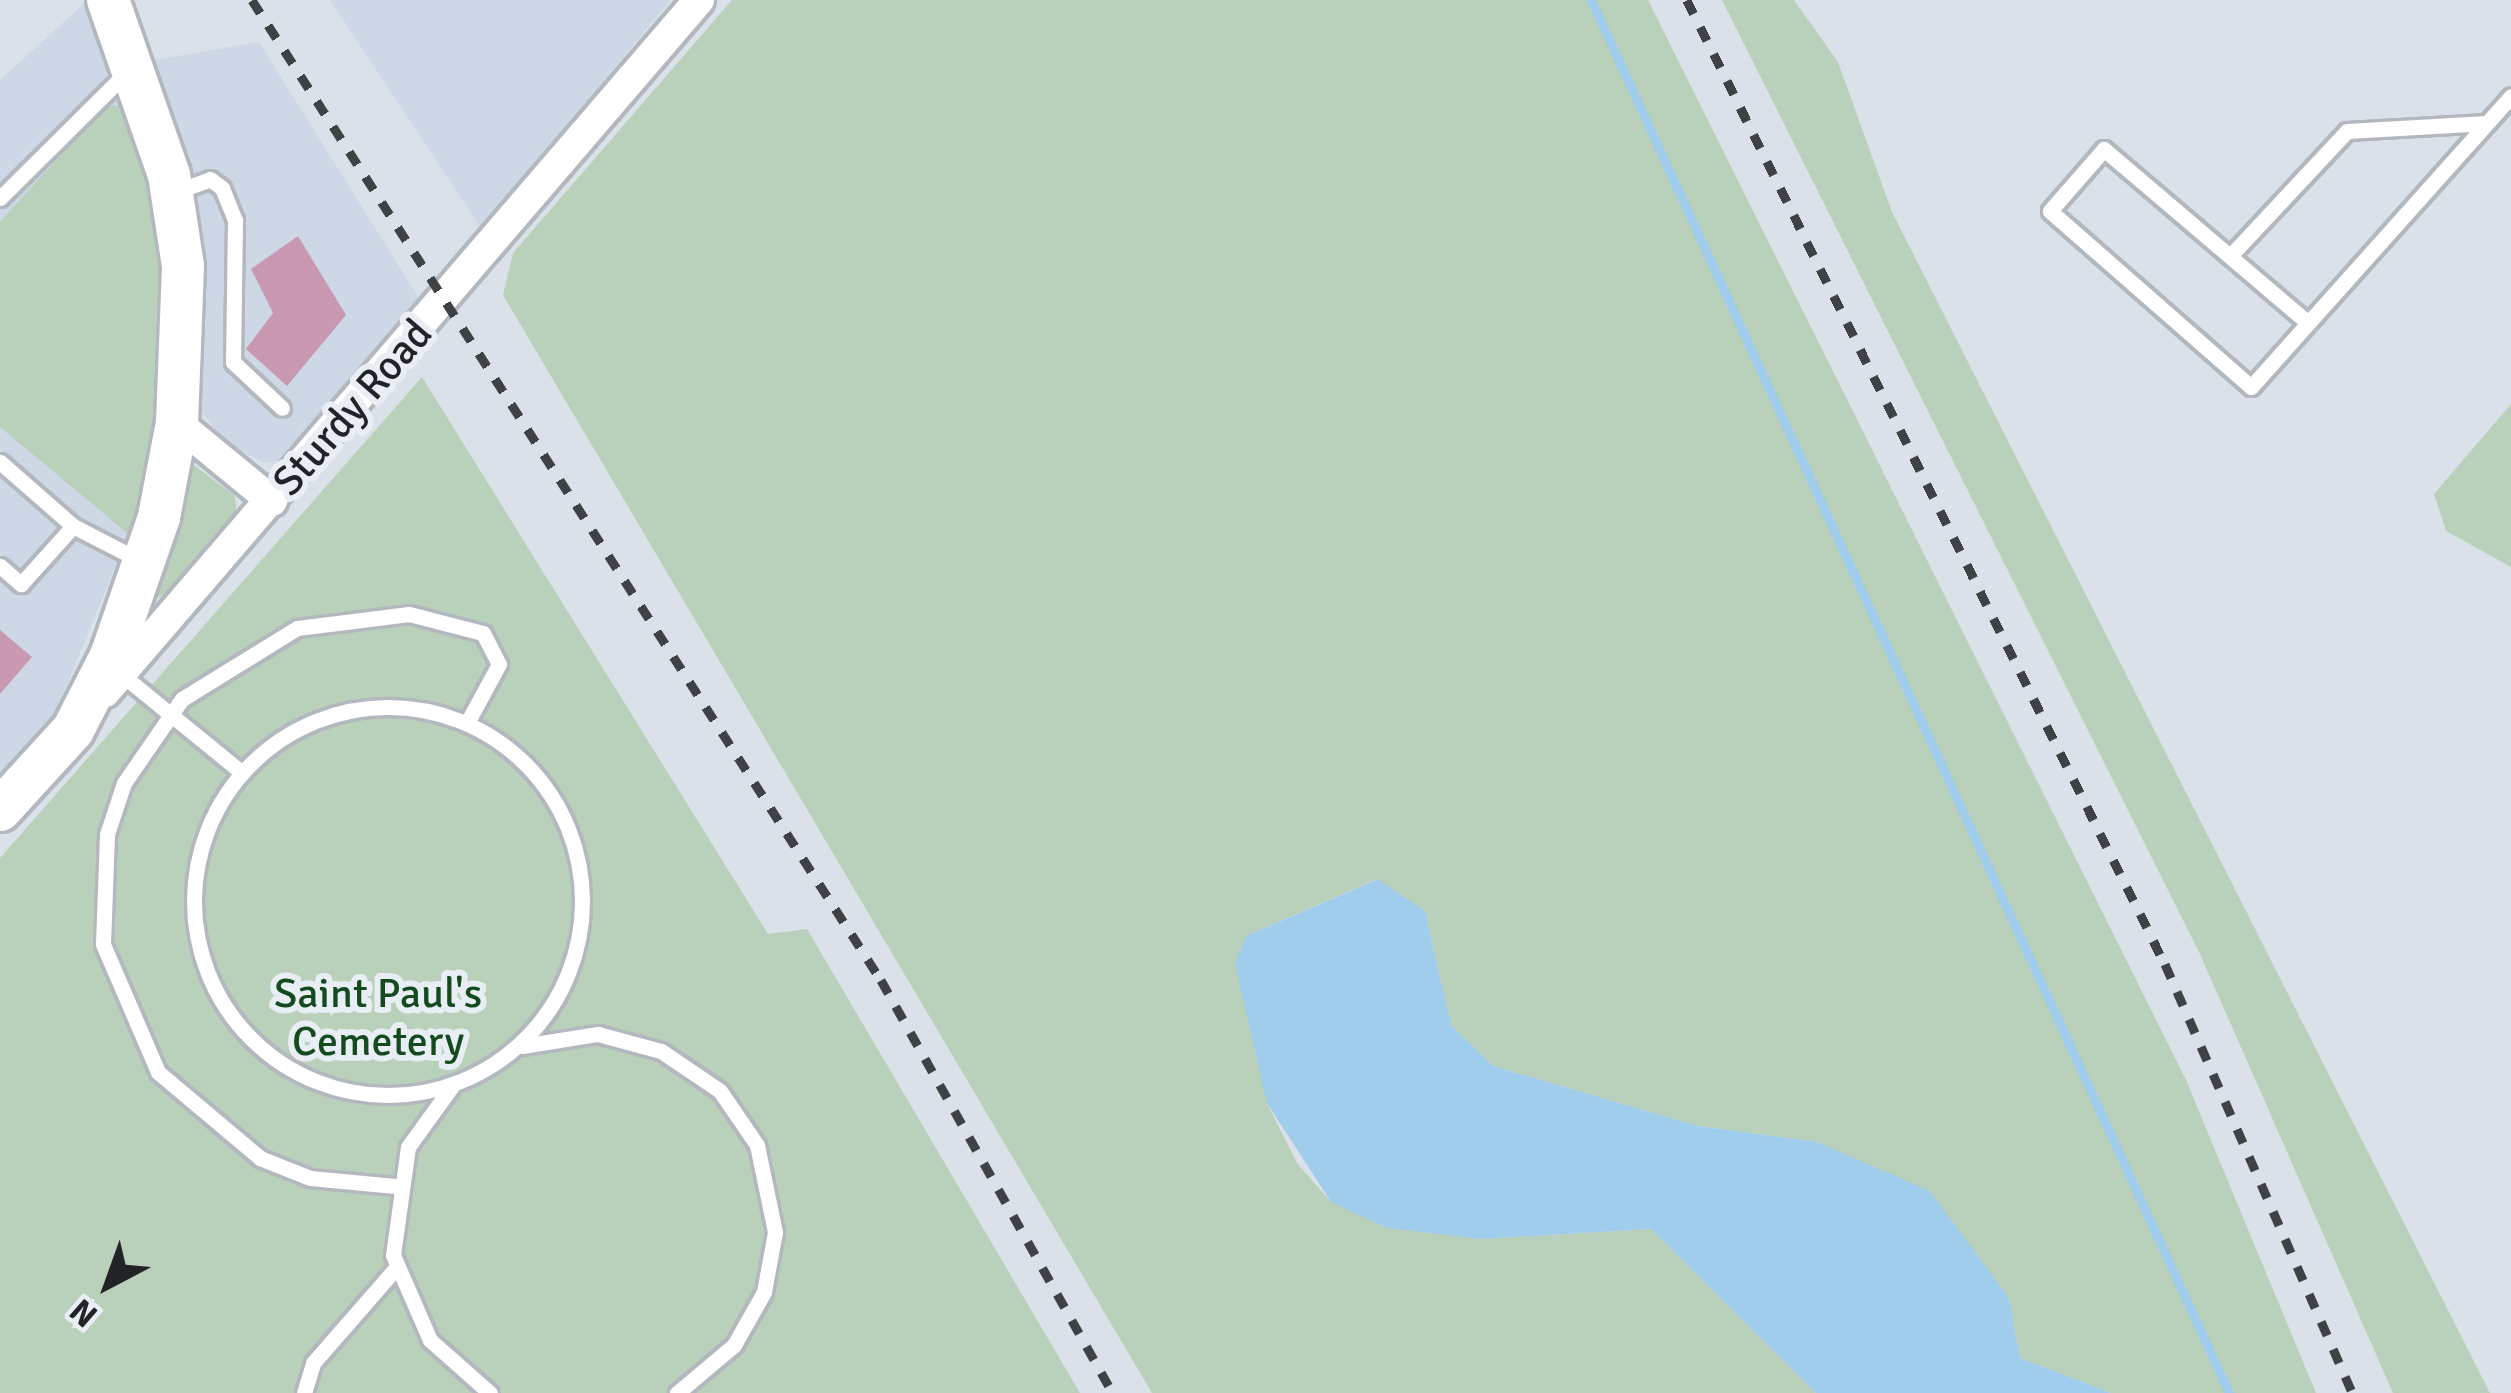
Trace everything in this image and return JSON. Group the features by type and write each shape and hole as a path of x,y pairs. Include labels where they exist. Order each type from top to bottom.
{"street":[{"path":"74,730 145,563 177,423 183,266 172,194 135,68 108,0"},
{"name":"Sturdy Road","path":"0,810 272,501 699,0"},
{"path":"177,423 272,501"}],"lane":[{"path":"2,191 103,84 135,68"},
{"path":"2307,322 2104,149 2050,211 2252,387 2511,96"},
{"path":"2230,256 2347,130 2487,123"},
{"path":"172,194 210,179 222,188 235,220 233,362 282,408"},
{"path":"0,461 73,526 145,563"},
{"path":"0,566 22,584 73,526"},
{"path":"395,1186 326,1181 260,1159 185,1104 135,1038 103,944 100,887 124,783 169,714 246,650 297,628 409,614 470,627 496,649 500,664 467,723"},
{"path":"121,674 241,772"},
{"path":"452,1086 336,1088 274,1058 232,1017 204,964 194,892 210,821 241,772 292,731 362,708 467,723 551,795 581,875 571,968 517,1047"},
{"path":"490,1393 430,1340 396,1268 395,1186 452,1086 517,1047 598,1034 661,1051 719,1091 757,1145 775,1232 764,1292 734,1346 677,1393"},
{"path":"304,1393 314,1363 396,1268"}],"shaded area":[{"path":"88,0 138,140 148,487 54,716 0,778 0,80"},
{"path":"330,0 671,0 481,228"},
{"path":"259,42 422,303 290,458 265,463 224,442 201,411 199,283 154,60"}],"green space":[{"path":"732,0 1648,0 2186,1080 2316,1393 2111,1393 2020,1358 2009,1298 1817,1142 1698,1126 1493,1066 1451,1025 1425,911 1377,879 1246,936 1267,1103 1297,1163 1331,1202 1481,1239 1651,1229 1816,1393 1152,1393 503,295 513,253"},
{"path":"1722,0 1794,0 1838,62 1892,212 2490,1393 2393,1393 2200,954"},
{"path":"106,105 131,107 164,223 159,459 132,537 0,427 0,222"},
{"name":"Saint Paul's Cemetery","path":"422,377 768,934 807,929 1080,1393 0,1393 0,858"},
{"path":"2511,404 2511,567 2446,531 2434,494"},
{"path":"194,465 235,496 237,518 175,590 153,600"}],"water":[{"path":"1378,879 1425,911 1451,1025 1493,1066 1698,1126 1817,1142 1930,1191 2009,1298 2020,1358 2111,1393 1816,1393 1651,1229 1481,1239 1387,1228 1331,1202 1267,1103 1235,964 1246,936"}],"building":[{"path":"298,236 346,315 287,386 246,349 273,313 251,269"},
{"path":"0,630 32,657 0,694"}],"waterway":[{"path":"1591,0 2229,1393"}],"railway":[{"path":"252,0 881,980 1113,1393"},
{"path":"1687,0 2165,964 2352,1393"}]}
